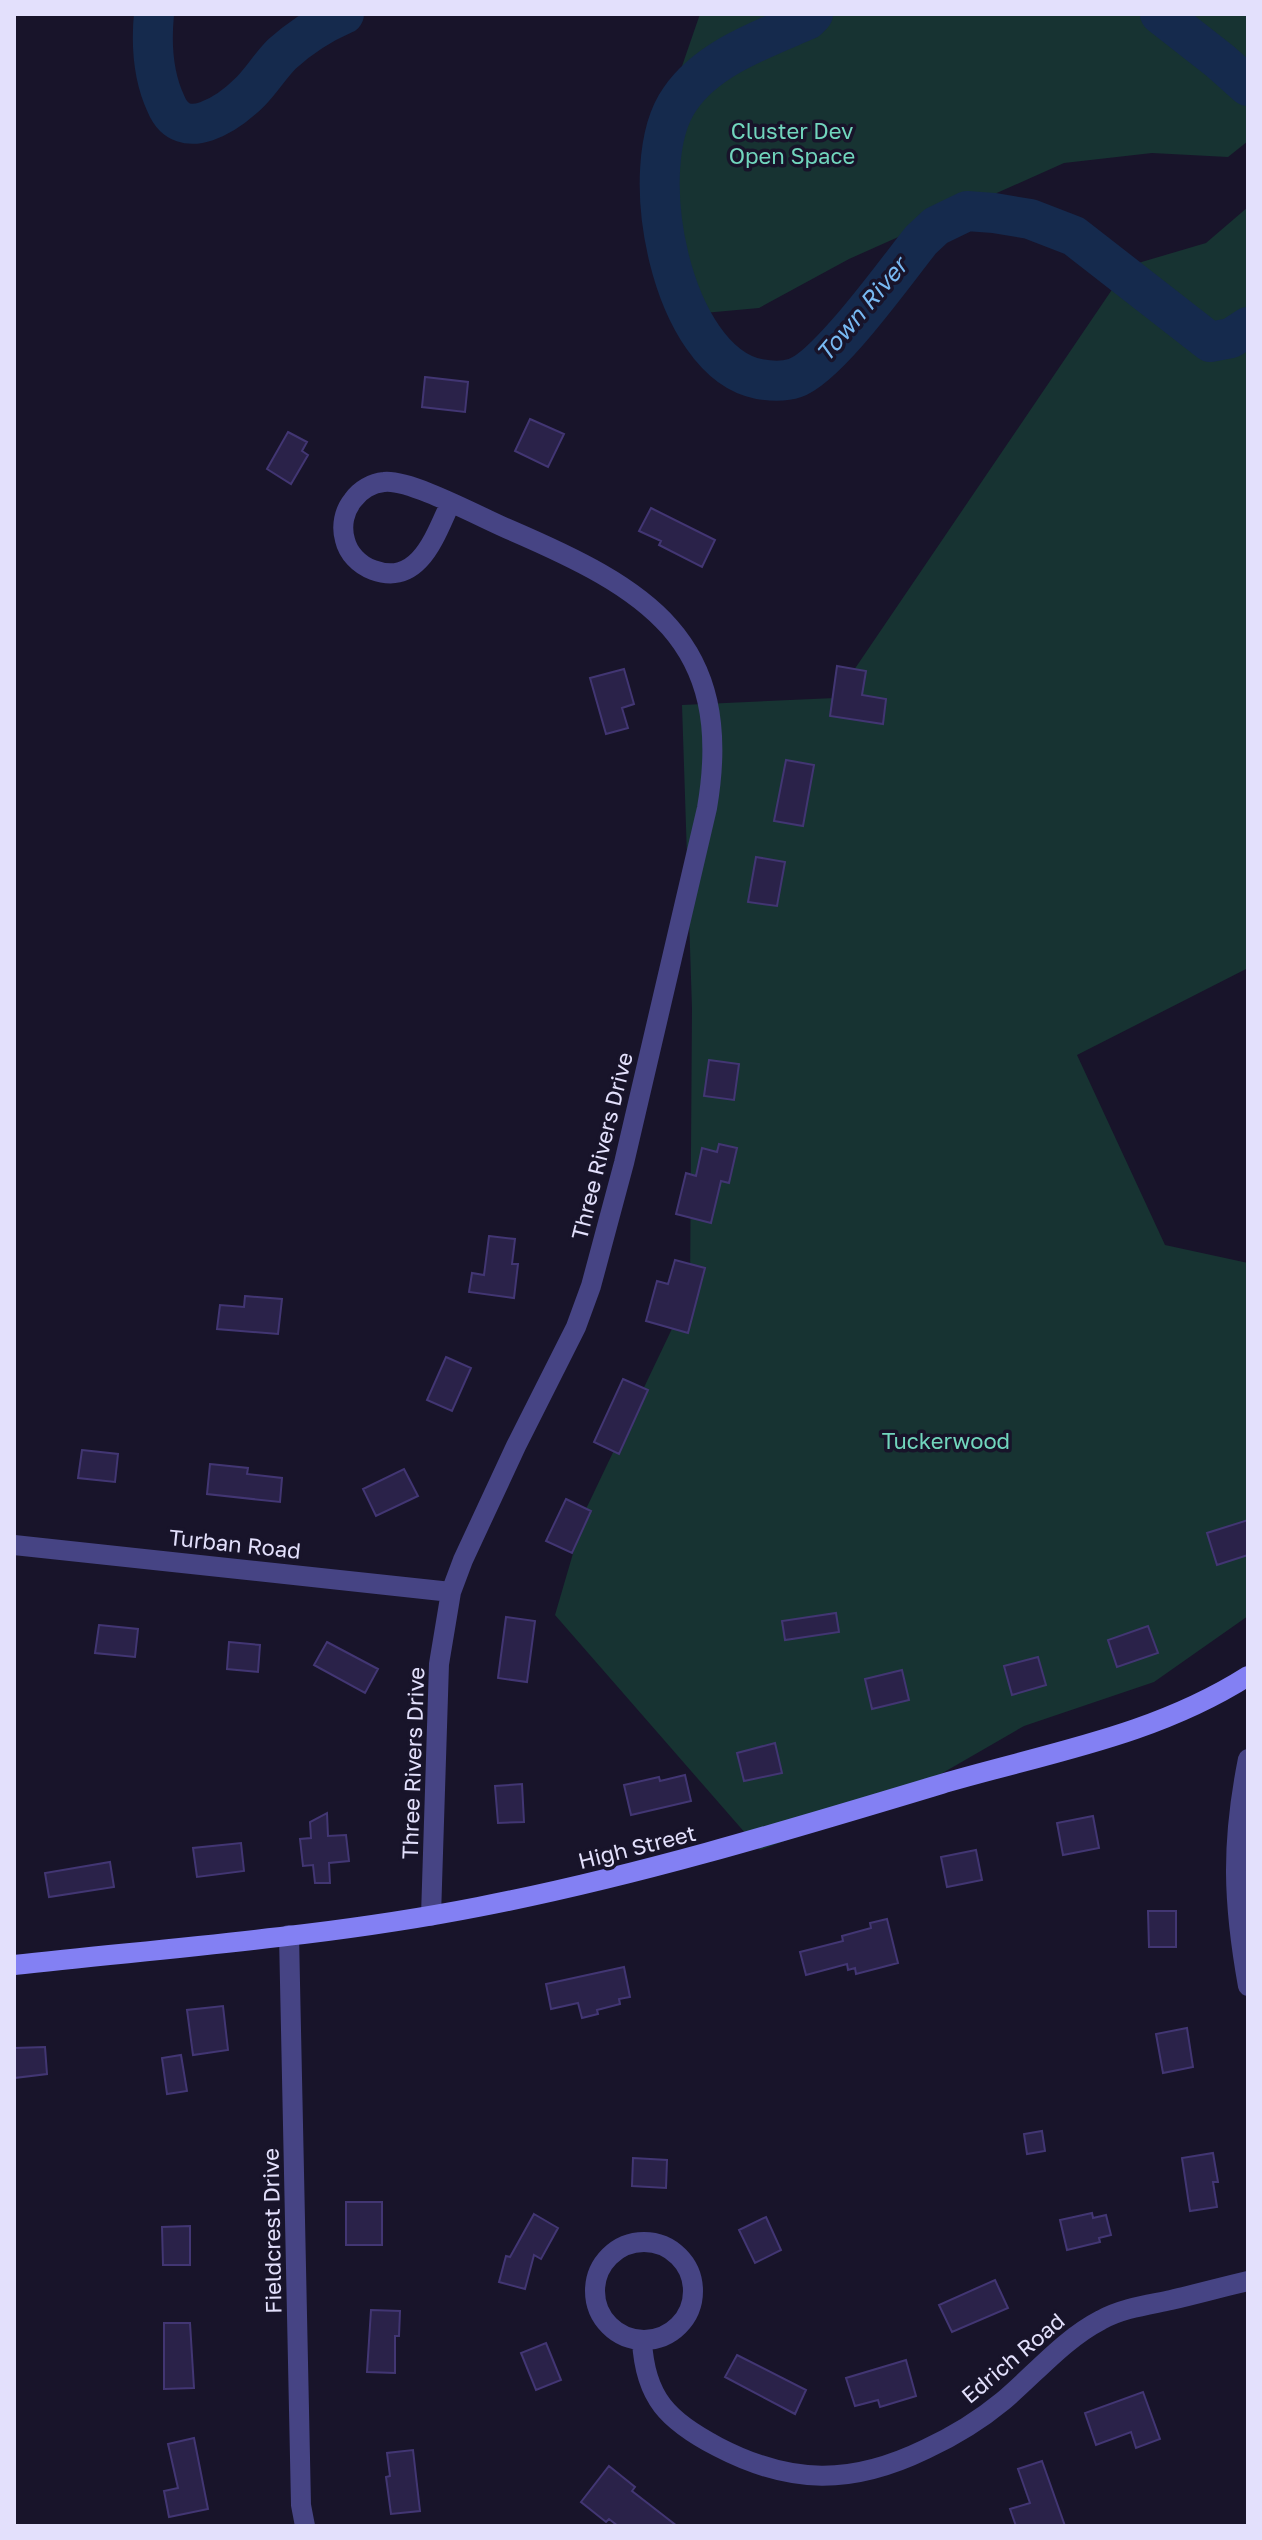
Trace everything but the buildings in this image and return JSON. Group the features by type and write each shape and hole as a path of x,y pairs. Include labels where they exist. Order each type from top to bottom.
{"street":[{"name":"Three Rivers Drive","path":"431,1916 439,1664 451,1592 516,1446 576,1327 591,1286 624,1163 707,808 714,758 710,710 697,670 656,612 621,584 586,564 450,504 404,484 375,484 351,501 344,519 344,539 348,549 364,566 385,573 408,569 425,555 450,504"},
{"name":"Turban Road","path":"14,1545 451,1592"},
{"name":"High Street","path":"14,1965 431,1916 564,1889 665,1865 958,1779 1070,1751 1168,1717 1248,1676"},
{"path":"1248,1759 1234,1874 1238,1933 1248,1986"},
{"name":"Fieldcrest Drive","path":"289,1935 301,2505 305,2526"},
{"path":"646,2242 667,2247 684,2261 694,2293 682,2323 664,2337 642,2341 619,2334 610,2327 597,2307 595,2284 604,2262 622,2247 646,2242"},
{"name":"Edrich Road","path":"642,2341 644,2369 653,2393 682,2427 734,2455 779,2472 844,2476 896,2462 966,2427 988,2413 1081,2333 1102,2319 1129,2309 1248,2281"}],"green space":[{"name":"Cluster Dev Open Space","path":"700,14 1247,14 1248,141 1228,157 1152,153 1064,163 849,259 759,308 682,315 652,262 643,179"},
{"name":"Tuckerwood","path":"1248,207 1248,968 1077,1055 1165,1245 1248,1263 1248,1616 1154,1682 1024,1726 894,1801 760,1850 555,1615 586,1509 690,1291 692,1008 682,705 835,698 1128,266 1206,243"}],"waterway":[{"name":"Town River","path":"154,14 154,60 166,104 174,116 183,122 195,124 219,116 230,108 250,92 289,48 344,14"},
{"name":"Town River","path":"813,14 807,20 738,51 705,72 680,99 666,129 660,168 661,212 669,257 683,300 703,337 728,365 759,379 772,381 795,378 809,370 843,338 921,240 936,226 967,211 1030,219 1074,236 1210,342 1231,338 1248,327"},
{"name":"Town River","path":"1160,14 1248,86"}]}
